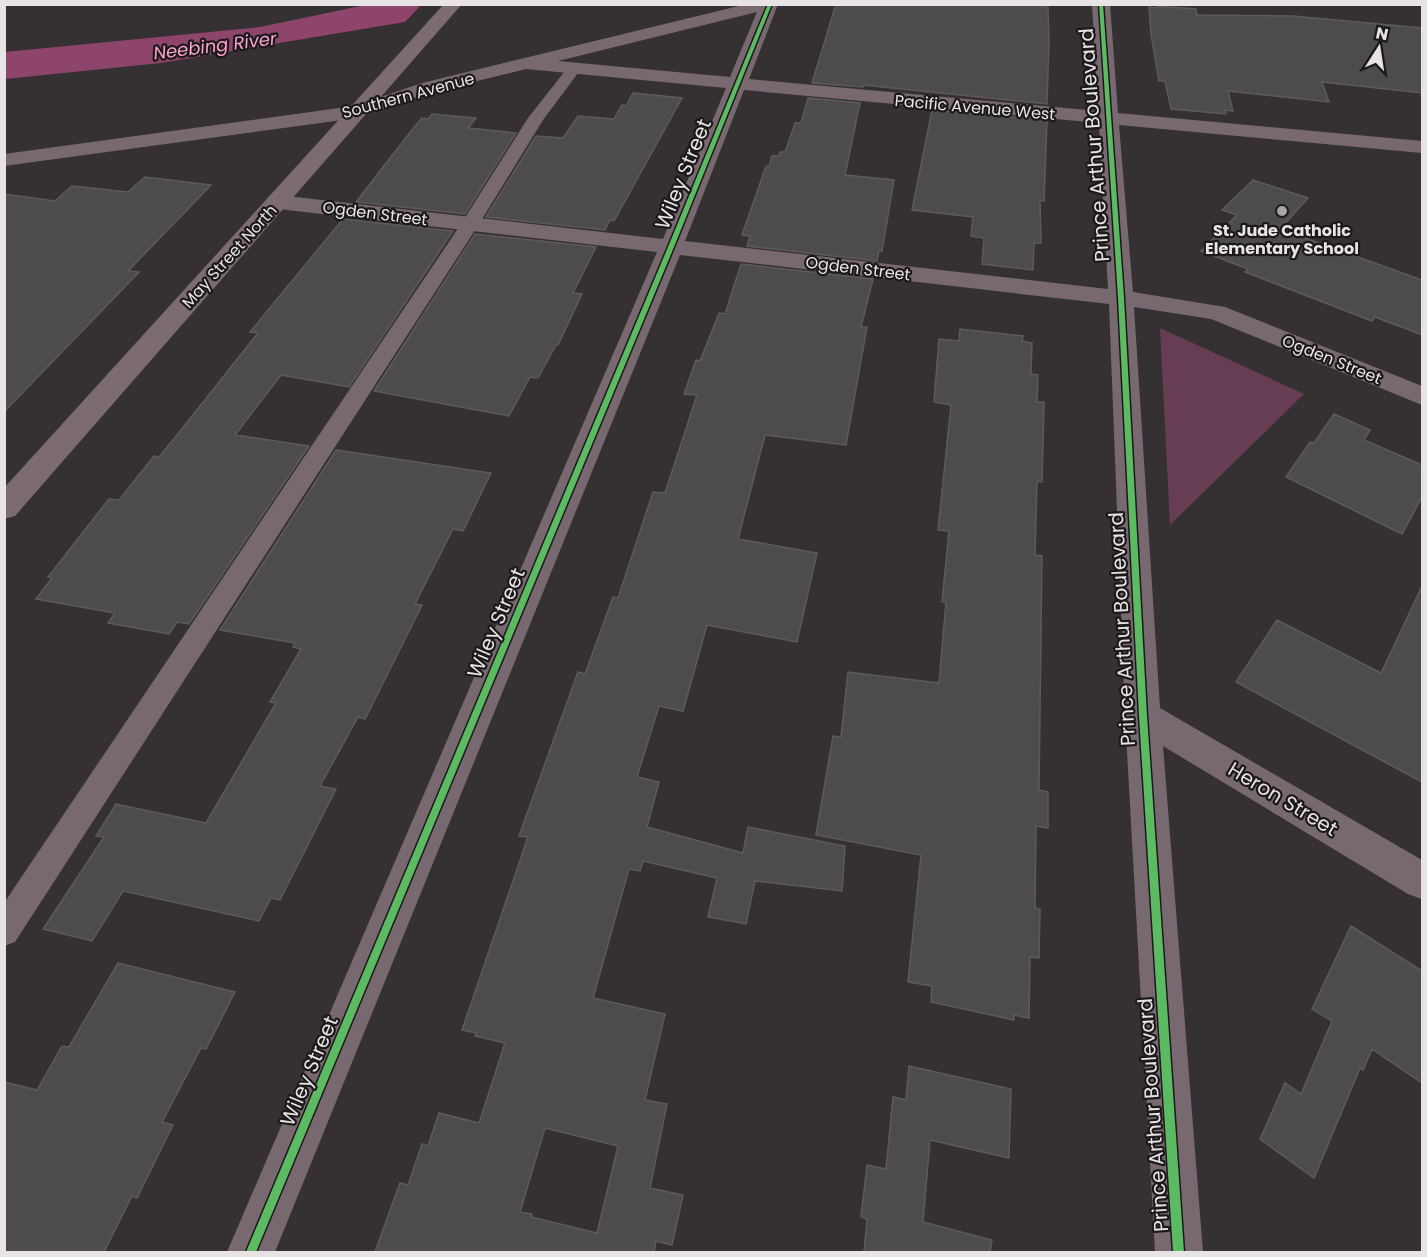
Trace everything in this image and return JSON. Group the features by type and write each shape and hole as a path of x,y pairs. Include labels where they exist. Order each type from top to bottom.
{"main road":[{"name":"May Street North","path":"4,508 453,4"}],"street":[{"name":"Prince Arthur Boulevard","path":"1101,4 1121,298 1143,716 1179,1252"},
{"name":"Southern Avenue","path":"4,160 357,112 429,87 770,5"},
{"name":"Wiley Street","path":"251,1252 672,247 770,5"},
{"name":"Pacific Avenue West","path":"528,64 1421,147"},
{"name":"Ogden Street","path":"278,202 1121,298 1216,312 1422,396"},
{"name":"Heron Street","path":"1143,716 1422,881"}],"lane":[{"path":"4,931 470,224 536,118 574,69"}],"shaded area":[{"path":"1160,328 1304,394 1170,525"}],"water":[{"name":"Neebing River","path":"370,4 421,5 405,22 161,63 5,79 5,52 260,27"}],"building":[{"path":"836,4 1043,4 1043,7 1048,7 1047,104 863,85 863,87 812,83"},
{"path":"1157,6 1196,9 1197,15 1293,16 1422,28 1422,93 1322,82 1329,102 1228,91 1233,111 1225,110 1226,114 1171,109 1165,81 1159,81 1151,34 1149,7 1157,8"},
{"path":"633,93 682,98 614,221 610,220 605,230 486,217 536,136 563,138 578,116 614,119 622,105 626,106"},
{"path":"808,98 860,103 845,175 894,180 882,251 879,251 877,261 747,246 750,236 742,235 766,166 769,166 772,156 779,156 780,152 785,152 795,123 801,123"},
{"path":"932,110 1047,120 1044,201 1040,200 1041,243 1034,243 1033,270 982,264 984,238 971,236 973,217 912,210"},
{"path":"432,114 476,118 468,128 516,133 465,214 356,202 415,126 422,118 428,119"},
{"path":"145,177 211,185 128,271 139,272 4,412 4,194 55,201 72,186 128,192"},
{"path":"1253,180 1308,198 1280,229 1422,280 1422,335 1375,317 1372,321 1245,272 1248,269 1201,251 1237,215 1222,210"},
{"path":"343,219 453,231 349,387 281,375 235,435 309,446 189,624 177,622 169,634 108,623 115,613 36,599 52,578 48,577 109,499 119,500 154,456 159,457 181,430 258,333 250,332"},
{"path":"475,234 596,247 573,293 582,294 558,345 538,378 530,377 509,416 374,391"},
{"path":"741,264 873,279 861,327 867,327 846,445 765,435 738,539 817,553 797,642 707,625 683,711 659,706 637,777 659,782 647,827 743,853 748,827 845,846 842,891 755,881 746,924 708,917 717,878 643,861 640,871 629,869 593,998 665,1014 645,1100 667,1104 650,1188 683,1195 672,1245 656,1241 654,1252 375,1252 400,1183 408,1185 422,1144 428,1146 439,1113 479,1123 505,1043 475,1036 476,1033 462,1030 528,837 519,836 578,672 585,674 613,597 618,598 653,492 665,493 697,395 684,394 696,360 700,361 719,313 725,314","holes":["545,1128 618,1146 597,1233 531,1217 532,1214 520,1212"]},
{"path":"960,329 1023,336 1022,341 1032,343 1031,374 1038,375 1037,402 1044,402 1042,482 1037,481 1035,555 1042,556 1039,790 1048,792 1048,828 1036,826 1035,908 1040,909 1039,958 1030,957 1029,1018 1014,1015 1014,1020 931,1002 932,986 908,982 921,855 816,835 833,736 841,737 848,672 939,683 946,602 942,602 949,531 938,530 951,405 934,402 939,339 959,341"},
{"path":"1334,414 1370,430 1364,440 1422,465 1422,497 1402,534 1286,477 1310,442 1314,443"},
{"path":"336,450 491,473 463,531 453,529 415,604 422,605 365,719 358,717 320,786 336,789 280,900 271,898 259,921 123,891 92,941 43,929 104,837 96,836 116,804 206,823 276,703 270,702 301,649 293,647 295,643 220,630"},
{"path":"1422,586 1422,782 1236,682 1277,620 1381,673"},
{"path":"1351,926 1422,971 1422,1083 1372,1049 1363,1070 1360,1068 1314,1178 1260,1139 1285,1083 1301,1094 1332,1021 1312,1009"},
{"path":"118,963 235,992 206,1049 201,1048 162,1122 173,1125 137,1198 132,1196 104,1252 4,1252 4,1082 37,1090 62,1046 69,1047"},
{"path":"909,1066 1011,1089 1009,1158 930,1140 923,1222 992,1240 990,1252 864,1252 867,1219 861,1217 867,1165 886,1169 893,1097 906,1100"}],"cycle path":[{"path":"251,1252 671,247 770,4"},
{"path":"1101,4 1121,298 1143,716 1179,1252"}],"place":[{"name":"St. Jude Catholic Elementary School","path":"1282,211"}]}
